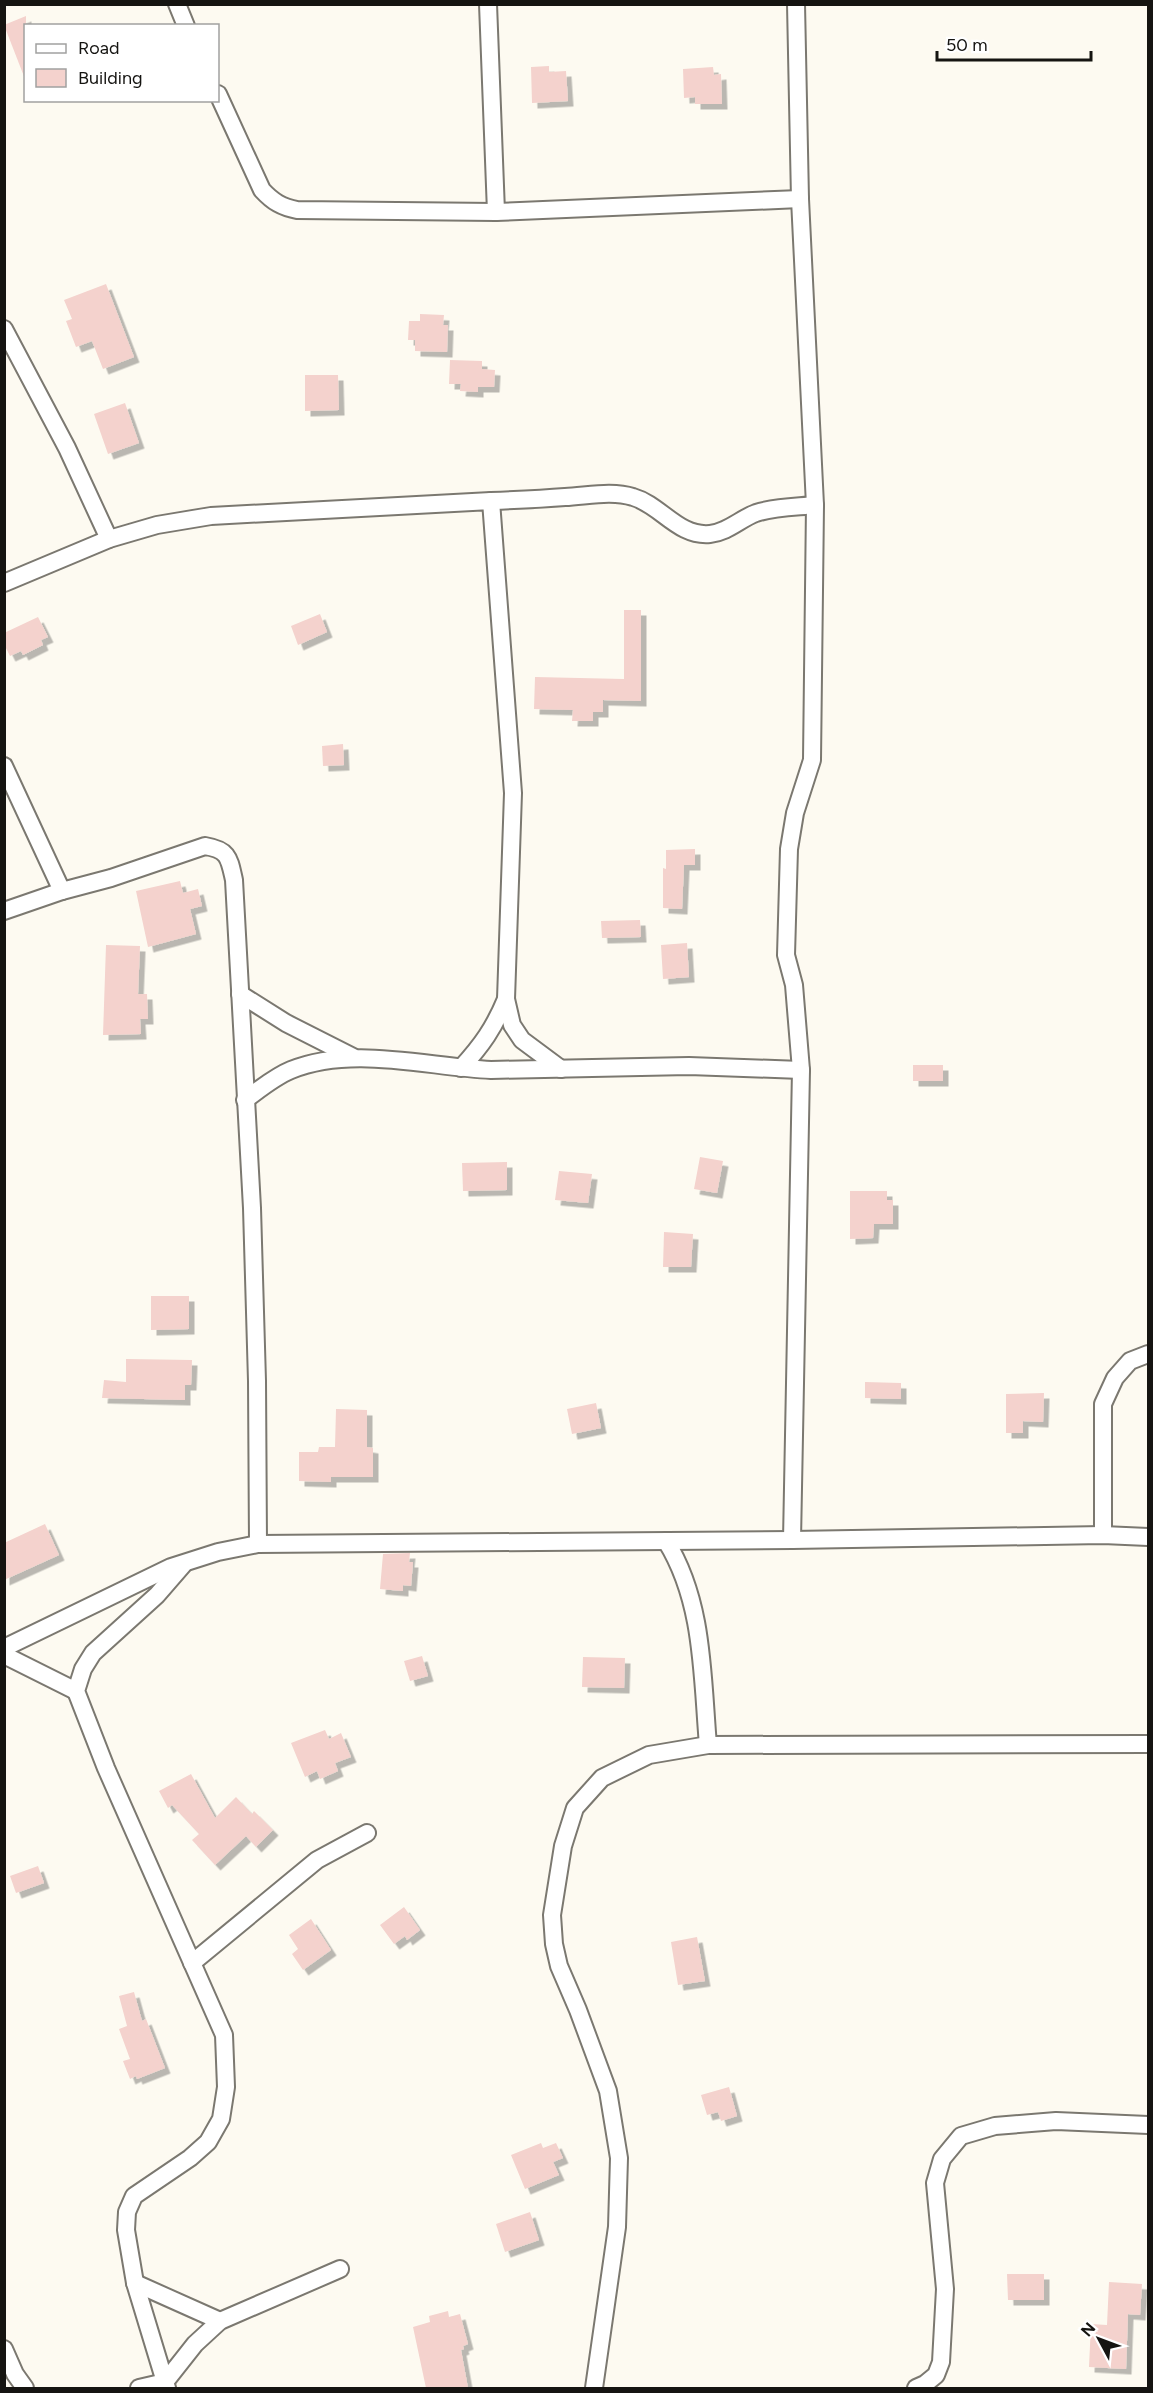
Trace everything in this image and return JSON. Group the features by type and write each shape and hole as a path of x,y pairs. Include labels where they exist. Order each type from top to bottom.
{"street":[{"path":"177,4 185,24"},
{"path":"488,4 496,212"},
{"path":"792,1540 801,1070 794,985 786,955 789,849 795,813 812,760 814,505 800,199 796,4"},
{"path":"219,96 262,190 270,200 282,207 297,210 496,212 800,199"},
{"path":"4,329 67,448 109,539"},
{"path":"4,583 109,539 157,525 211,516 612,494 633,497 652,506 690,532 709,534 724,531 754,514 814,505"},
{"path":"491,501 513,794 506,999 512,1025 522,1040 561,1069"},
{"path":"4,766 62,891"},
{"path":"4,911 205,846 218,848 230,858 234,880 252,1208 257,1381 258,1544"},
{"path":"240,994 286,1023 352,1057"},
{"path":"461,1068 484,1042 506,999"},
{"path":"245,1100 269,1082 292,1069 352,1057 461,1068 561,1069 699,1066 801,1070"},
{"path":"1103,1535 1103,1404 1115,1378 1130,1361 1149,1354"},
{"path":"5,1648 135,1583 186,1561 258,1544 1103,1535 1149,1537"},
{"path":"666,1541 678,1560 691,1594 699,1638 708,1745"},
{"path":"76,1691 83,1669 93,1653 157,1595 186,1561"},
{"path":"5,1648 76,1691 106,1768 224,2035 226,2087 221,2119 208,2142 190,2158 134,2196 127,2211 126,2230 135,2283 166,2385"},
{"path":"594,2388 617,2227 619,2158 608,2091 559,1966 554,1944 552,1915 563,1846 575,1808 602,1778 649,1755 708,1745 1149,1744"},
{"path":"192,1963 317,1860 367,1833"},
{"path":"916,2388 936,2375 941,2362 944,2261 934,2183 942,2159 961,2136 994,2126 1056,2121 1149,2126"},
{"path":"140,2388 166,2385 195,2344 220,2321 340,2269"},
{"path":"135,2283 220,2321"},
{"path":"4,2349 15,2374 25,2388"}],"building":[{"path":"26,16 24,76 4,25"},
{"path":"549,66 549,72 566,71 568,101 532,103 531,67"},
{"path":"713,67 714,75 721,74 722,104 695,104 695,97 684,98 683,69"},
{"path":"106,284 134,357 103,369 92,341 76,347 66,321 72,319 64,300"},
{"path":"420,314 444,315 443,325 448,325 447,352 415,351 415,340 408,340 409,321 420,321"},
{"path":"450,360 482,361 482,369 495,370 494,387 478,387 478,392 460,391 461,384 449,384"},
{"path":"305,375 338,375 339,410 305,411"},
{"path":"125,403 139,443 108,454 94,414"},
{"path":"624,610 641,610 641,701 603,700 603,712 593,712 593,721 572,721 573,710 534,709 535,677 624,679"},
{"path":"320,614 327,632 298,645 291,626"},
{"path":"38,617 48,637 41,640 43,645 23,655 21,651 10,656 4,644 4,633"},
{"path":"343,744 344,765 323,766 322,746"},
{"path":"695,849 695,865 684,865 682,909 663,908 663,868 666,869 666,850"},
{"path":"180,881 183,893 198,889 202,906 190,909 196,934 148,947 136,891"},
{"path":"640,920 641,937 602,938 601,921"},
{"path":"687,943 689,977 663,979 661,945"},
{"path":"106,945 140,946 138,994 147,994 148,1019 140,1019 141,1034 103,1035"},
{"path":"913,1065 943,1065 943,1081 913,1081"},
{"path":"700,1157 723,1161 717,1193 694,1189"},
{"path":"507,1162 507,1190 463,1191 462,1163"},
{"path":"559,1171 592,1174 588,1203 555,1200"},
{"path":"850,1191 887,1191 887,1200 893,1200 893,1224 874,1224 873,1238 850,1239"},
{"path":"664,1232 693,1234 691,1267 663,1267"},
{"path":"151,1296 189,1296 189,1329 151,1330"},
{"path":"126,1359 192,1360 191,1385 185,1385 185,1400 102,1398 104,1380 126,1382"},
{"path":"865,1382 901,1383 901,1399 865,1398"},
{"path":"1044,1393 1043,1422 1023,1421 1023,1433 1006,1433 1006,1394"},
{"path":"596,1403 601,1428 572,1434 567,1409"},
{"path":"336,1409 367,1410 367,1447 373,1448 373,1477 331,1477 331,1482 299,1481 299,1452 318,1452 319,1447 335,1447"},
{"path":"45,1524 59,1555 4,1580 4,1543"},
{"path":"410,1553 409,1562 413,1562 411,1586 403,1585 403,1591 380,1589 383,1554"},
{"path":"422,1656 428,1676 410,1681 404,1661"},
{"path":"583,1657 625,1658 624,1688 582,1687"},
{"path":"325,1730 329,1739 341,1733 351,1757 335,1763 338,1771 320,1779 317,1771 305,1777 291,1743"},
{"path":"191,1774 215,1818 236,1797 252,1814 254,1811 273,1830 256,1847 246,1836 215,1865 192,1840 199,1834 172,1805 168,1808 159,1791"},
{"path":"38,1866 44,1883 16,1893 10,1876"},
{"path":"404,1907 420,1930 407,1940 405,1936 394,1944 380,1925"},
{"path":"311,1919 331,1950 303,1970 292,1954 298,1949 289,1935"},
{"path":"697,1937 705,1981 678,1985 671,1942"},
{"path":"134,1992 142,2021 146,2019 165,2068 137,2079 136,2076 130,2079 123,2061 130,2059 119,2029 127,2026 119,1996"},
{"path":"729,2087 737,2116 721,2121 718,2112 707,2115 701,2095"},
{"path":"541,2143 543,2148 556,2143 563,2158 553,2162 559,2175 525,2189 511,2155"},
{"path":"530,2212 539,2240 505,2252 496,2224"},
{"path":"1007,2274 1044,2274 1044,2300 1008,2300"},
{"path":"1109,2282 1142,2284 1140,2315 1128,2314 1126,2369 1089,2367 1091,2324 1107,2325"},
{"path":"448,2311 449,2317 460,2314 468,2344 461,2350 468,2388 426,2388 413,2327 430,2322 429,2316"}]}
